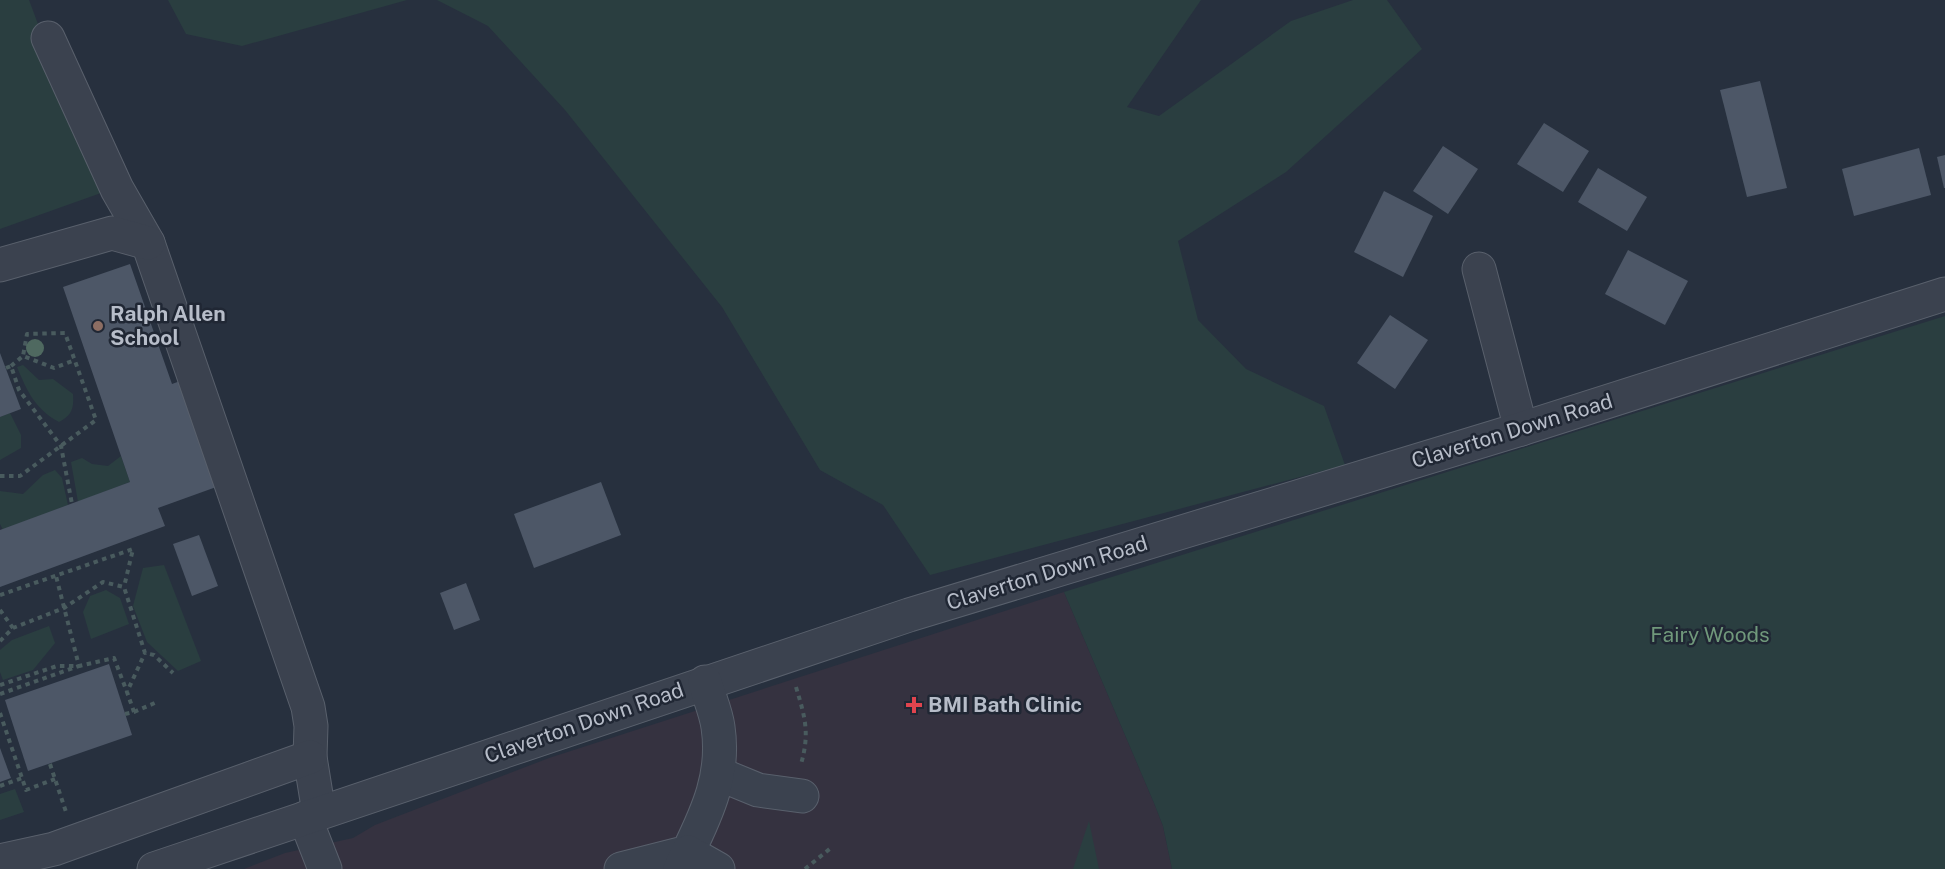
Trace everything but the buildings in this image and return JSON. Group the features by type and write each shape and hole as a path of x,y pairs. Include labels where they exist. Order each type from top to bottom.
{"street":[{"path":"48,38 117,189 148,243 308,707 311,726 312,816 326,869"},
{"path":"0,265 112,233 148,243"},
{"path":"1479,270 1521,429"},
{"name":"Claverton Down Road","path":"154,869 909,615 1521,429 1945,294"},
{"path":"684,860 703,821 719,774 718,726 705,682"},
{"path":"0,861 54,849 310,757"},
{"path":"719,774 758,790 791,795"},
{"path":"621,869 684,860 718,869"}],"path":[{"path":"0,476 20,476 60,446 96,420 65,333 27,334 23,356 8,367 19,390 60,446 72,504"},
{"path":"23,356 54,368 75,360"},
{"path":"0,595 133,549 124,587 145,652 127,692"},
{"path":"56,576 79,666"},
{"path":"0,641 13,628 64,608 103,582 124,587"},
{"path":"0,610 13,628"},
{"path":"145,652 154,655 172,673"},
{"path":"786,656 803,711 808,741 791,795"},
{"path":"0,694 79,666 114,658 134,712"},
{"path":"0,685 57,666 79,666"},
{"path":"125,714 157,702"},
{"path":"0,713 26,790 55,779"},
{"path":"0,786 22,778"},
{"path":"805,869 832,848"}],"shaded area":[{"name":"BMI Bath Clinic","path":"1064,592 1163,826 1172,869 244,869 285,853 353,838 375,825 549,758"}],"green space":[{"path":"0,0 29,0 101,193 0,229"},
{"path":"168,0 407,0 242,46 186,34"},
{"path":"437,0 1201,0 1127,107 1159,116 1291,21 1353,0 1387,0 1422,49 1286,172 1178,241 1198,320 1246,369 1324,406 1345,465 930,575 883,505 820,470 722,307 565,110 488,26"},
{"name":"Fairy Woods","path":"1945,316 1945,869 1172,869 1163,826 1064,592"},
{"path":"23,365 39,380 53,379 73,394 72,408 67,417 59,422 38,405 28,392 17,367"},
{"path":"10,413 21,435 21,448 0,460 0,417"},
{"path":"121,456 130,482 78,502 71,462 82,458 92,464 108,466"},
{"path":"55,470 62,478 68,505 3,530 0,524 0,491 23,494 43,475"},
{"path":"164,565 201,661 178,671 147,642 133,606 143,568"},
{"path":"106,590 120,598 129,624 91,639 83,612 90,596"},
{"path":"49,626 55,643 33,670 3,680 0,672 0,650 12,640"},
{"path":"15,789 24,812 0,820 0,794"},
{"path":"1089,821 1099,869 1073,869"}],"place":[{"name":"Ralph Allen School","path":"98,326"},
{"name":"BMI Bath Clinic","path":"914,705"}]}
